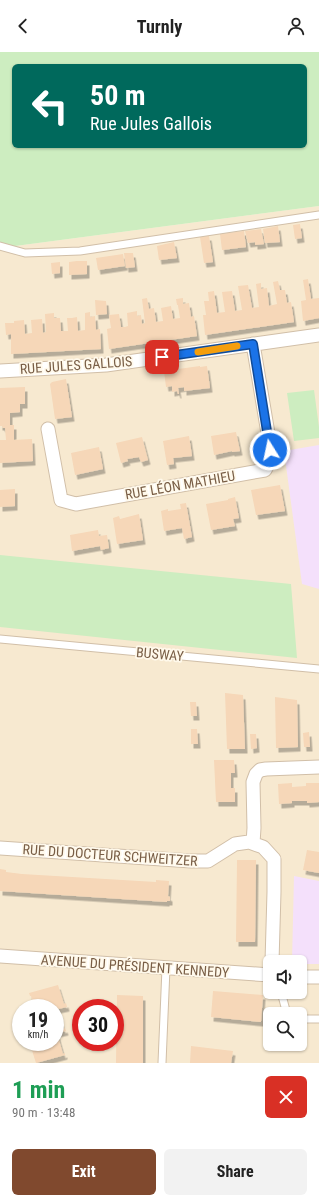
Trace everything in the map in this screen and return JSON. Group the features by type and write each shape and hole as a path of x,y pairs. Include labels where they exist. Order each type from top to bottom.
{"street":[{"name":"RUE JULES GALLOIS","path":"0,370 106,365 319,335"},
{"name":"RUE LÉON MATHIEU","path":"48,430 61,500 76,504 265,470 272,457 253,344"},
{"path":"272,955 274,859 263,847 253,843 253,782 256,774 260,770 319,767"},
{"name":"RUE DU DOCTEUR SCHWEITZER","path":"0,848 183,861 208,861 235,844 249,842 253,843"},
{"name":"AVENUE DU PRÉSIDENT KENNEDY","path":"0,956 263,975"},
{"path":"307,977 319,977"}],"lane":[{"path":"0,246 25,253 80,251 319,215"},
{"name":"BUSWAY","path":"0,640 319,669"},
{"path":"162,1063 166,968"},
{"path":"307,1019 319,1019"}],"shaded area":[{"path":"319,206 319,1063 0,1063 0,248"},
{"path":"319,445 319,589 302,584 284,451"},
{"path":"294,876 319,881 319,964 307,964 307,955 292,955"}],"green space":[{"path":"0,52 319,52 319,206 0,248"},
{"path":"314,390 319,438 294,441 287,393"},
{"path":"0,555 291,584 297,658 0,627"}],"building":[{"path":"300,224 302,238 295,239 293,225"},
{"path":"278,226 280,242 265,243 263,229"},
{"path":"261,229 264,244 255,245 255,242 248,243 245,231"},
{"path":"244,231 246,247 222,250 220,234"},
{"path":"209,236 213,262 204,263 200,237"},
{"path":"174,242 177,258 159,260 157,246"},
{"path":"124,253 133,253 135,267 126,268"},
{"path":"123,254 125,266 98,270 96,258"},
{"path":"87,261 87,274 69,275 69,262"},
{"path":"60,262 60,273 52,274 51,263"},
{"path":"308,279 311,299 319,298 319,318 303,321 301,301 306,300 303,280"},
{"path":"278,281 280,290 285,290 287,303 291,302 294,322 205,335 203,315 206,315 204,301 209,301 208,292 214,291 217,313 225,312 222,292 232,291 235,311 242,310 238,286 248,285 252,308 259,307 256,284 261,283 261,289 267,288 269,306 277,304 273,282"},
{"path":"147,298 149,309 154,308 156,322 163,321 161,308 171,306 173,319 180,318 176,299 183,298 183,304 189,303 191,317 194,316 197,336 109,349 107,329 111,328 109,315 119,314 121,327 125,327 128,326 127,313 137,311 137,316 141,315 142,324 145,323 142,299"},
{"path":"95,300 106,301 107,314 96,315"},
{"path":"90,312 90,317 95,316 96,330 100,329 101,349 11,354 11,334 6,335 5,323 14,323 14,321 24,320 25,334 32,333 31,320 42,319 43,333 46,332 45,314 54,313 54,318 60,318 61,331 68,331 67,318 77,317 78,331 85,330 85,313"},
{"path":"207,366 210,388 184,391 184,387 178,388 178,394 177,391 172,392 172,386 166,387 164,371"},
{"path":"66,379 72,417 55,419 50,384 52,382"},
{"path":"25,387 25,404 20,404 20,412 10,413 10,425 14,425 14,440 32,439 33,461 0,463 0,440 6,440 5,428 0,426 0,388"},
{"path":"236,432 240,451 232,451 214,455 211,436"},
{"path":"189,436 192,456 173,458 174,464 167,465 163,441"},
{"path":"142,437 148,460 141,462 139,457 127,459 128,461 121,463 116,443"},
{"path":"99,447 103,469 75,475 71,453"},
{"path":"280,485 285,511 256,515 251,490"},
{"path":"15,489 15,506 0,507 0,490"},
{"path":"235,497 239,518 233,519 235,526 211,530 206,504 228,500"},
{"path":"186,503 192,537 184,539 182,528 164,531 161,511 168,509 168,511 181,509 180,504"},
{"path":"139,514 143,540 117,544 113,518 119,516 120,519"},
{"path":"98,530 99,536 107,535 109,548 101,550 100,546 72,551 70,535"},
{"path":"225,693 243,695 245,749 227,749"},
{"path":"275,697 297,700 298,747 276,748"},
{"path":"190,702 196,702 197,716 191,716"},
{"path":"191,729 197,729 198,744 191,744"},
{"path":"309,732 310,747 304,747 303,733"},
{"path":"250,734 256,734 257,748 251,749"},
{"path":"214,760 234,760 235,773 231,773 231,788 235,788 235,802 216,802"},
{"path":"292,783 292,787 306,786 306,783 319,783 319,802 307,803 307,801 292,801 292,803 279,804 278,784"},
{"path":"307,850 319,852 319,873 303,870"},
{"path":"237,860 256,860 255,942 236,942"},
{"path":"0,869 6,870 6,872 22,874 156,882 156,880 169,881 168,896 170,897 170,901 0,891"},
{"path":"58,985 62,999 32,999 29,993"},
{"path":"213,991 263,995 261,1022 211,1017"},
{"path":"117,995 143,996 143,1063 116,1063 116,1051 124,1051 124,999 117,999"},
{"path":"191,1046 233,1051 231,1063 190,1063"},
{"path":"32,1051 62,1051 63,1054 65,1053 65,1055 36,1063"}],"slow traffic":[{"path":"198,352 237,346"}],"route":[{"path":"162,357 253,344 270,450"}]}
